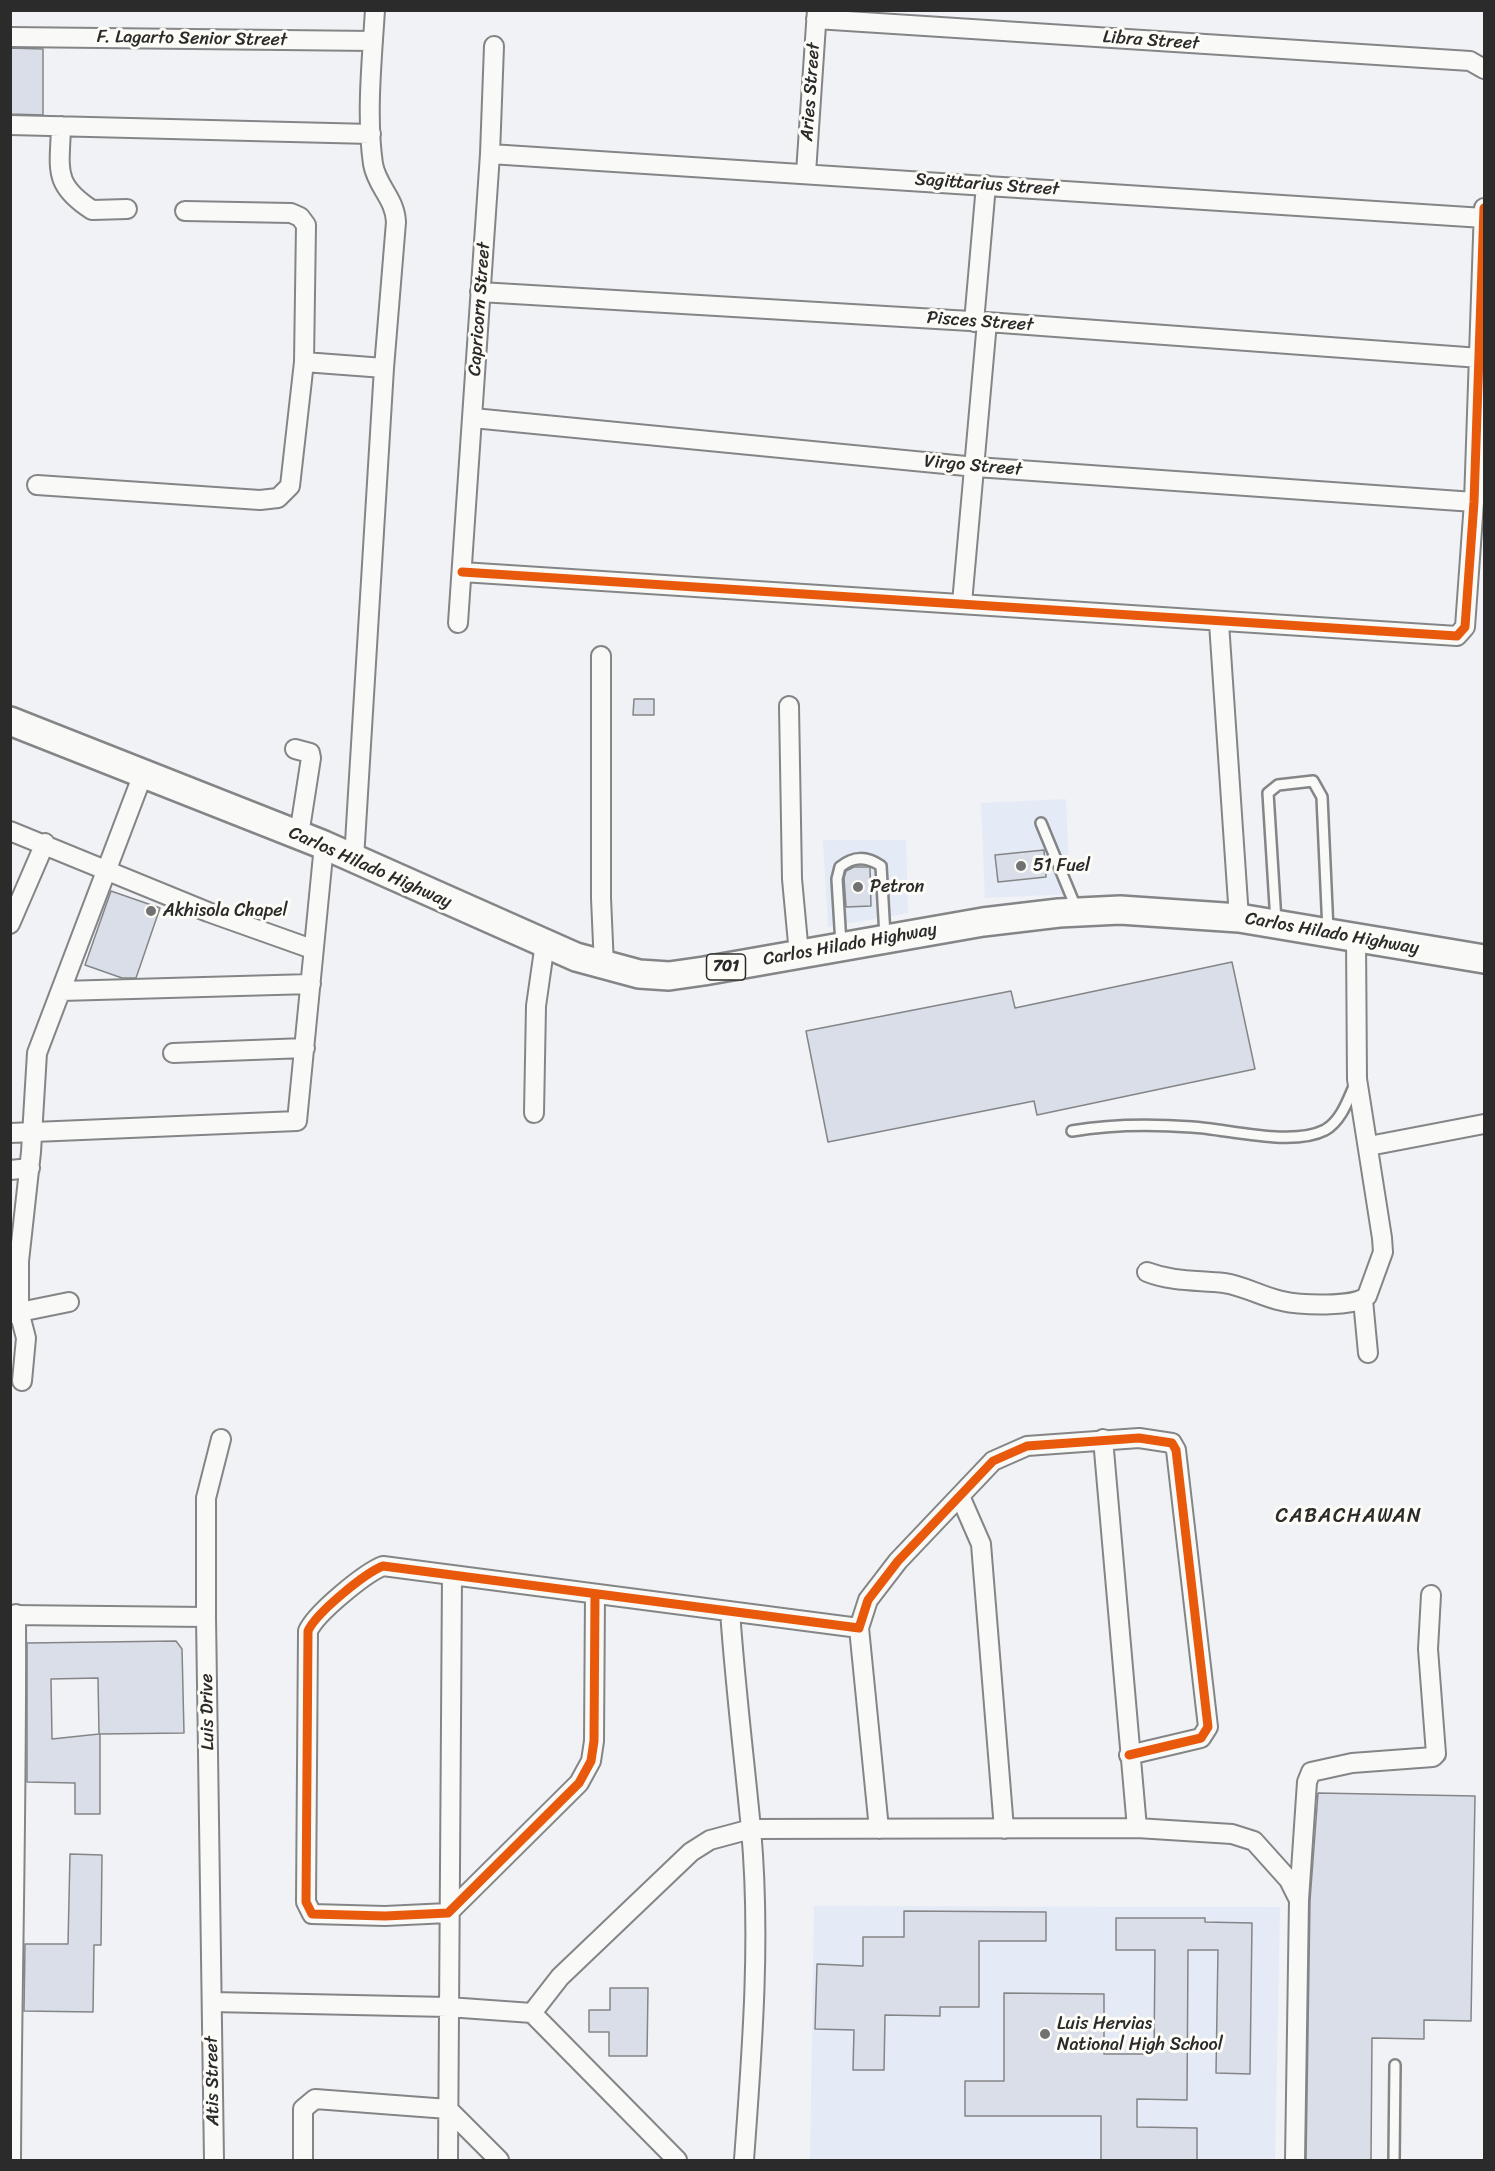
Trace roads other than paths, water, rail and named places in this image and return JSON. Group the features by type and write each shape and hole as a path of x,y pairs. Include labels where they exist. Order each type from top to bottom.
{"main road":[{"name":"Carlos Hilado Highway","path":"10,721 324,845 545,943 604,966 639,974 669,976 983,922 1120,910 1239,918 1485,959"}],"street":[{"path":"354,859 396,210 393,201 382,189 376,176 371,134 375,10"},
{"name":"Libra Street","path":"816,15 1470,61 1485,69"},
{"name":"Aries Street","path":"806,173 816,15"},
{"name":"F. Lagarto Senior Street","path":"10,37 373,41"},
{"name":"Capricorn Street","path":"458,623 490,154 494,46"},
{"path":"10,125 371,134"},
{"path":"61,126 60,176 65,189 92,210 127,209"},
{"name":"Sagittarius Street","path":"490,154 986,184 1484,218"},
{"path":"962,603 976,467 986,184"},
{"path":"462,572 962,603 1219,623 1457,636 1465,627 1474,502 1485,208"},
{"path":"37,485 260,500 278,498 290,486 304,362 307,231 300,217 291,213 185,212"},
{"name":"Pisces Street","path":"480,292 981,322 1480,358"},
{"path":"304,362 384,368"},
{"name":"Virgo Street","path":"473,418 976,467 1474,502"},
{"path":"1219,623 1239,918"},
{"path":"601,656 601,898 604,966"},
{"path":"789,706 791,855 798,954"},
{"path":"295,749 310,753 311,758 298,835"},
{"path":"22,1382 26,1338 15,1312 15,1261 30,1168 38,1053 143,774"},
{"path":"10,831 45,843 107,872 208,912 312,949"},
{"path":"10,924 45,843"},
{"path":"10,1133 294,1122 299,1118 312,949 324,845"},
{"path":"1356,938 1357,1079 1369,1146 1383,1252 1374,1282 1363,1300 1368,1353"},
{"path":"534,1113 536,1006 545,943"},
{"path":"61,991 311,984"},
{"path":"173,1053 305,1048"},
{"path":"1369,1146 1485,1124"},
{"path":"10,1170 30,1168"},
{"path":"1147,1272 1174,1280 1238,1286 1293,1303 1340,1303 1363,1300"},
{"path":"15,1312 69,1302"},
{"name":"Luis Drive","path":"212,2002 206,1498 221,1439"},
{"path":"1103,1439 1137,1828"},
{"path":"879,1829 859,1628 868,1600 886,1576 993,1461 1027,1446 1103,1439 1157,1440 1175,1446 1208,1727 1201,1738 1129,1755"},
{"path":"960,1496 981,1544 1004,1829"},
{"path":"595,1595 594,1741 586,1773 579,1783 448,1913 316,1916 309,1910 306,1902 308,1631 311,1624 367,1575 384,1566 859,1628"},
{"path":"448,2160 452,1575"},
{"path":"1295,2160 1299,1900 1307,1782 1311,1772 1329,1766 1433,1757 1436,1754 1428,1649 1431,1595"},
{"path":"730,1611 737,1712 751,1829 754,1927 753,2027 744,2160"},
{"path":"11,2160 12,1963 17,1785 13,1615 206,1617"},
{"path":"532,2013 560,1977 691,1852 710,1840 751,1829 1137,1828 1232,1833 1254,1841 1284,1874 1299,1900"},
{"path":"212,2002 448,2007 532,2013 677,2160"},
{"name":"Atis Street","path":"212,2002 214,2160"},
{"path":"303,2160 303,2109 315,2099 448,2109 499,2160"}],"lane":[{"path":"1276,925 1268,793 1278,785 1314,781 1322,797 1328,933"},
{"path":"1041,823 1078,912"},
{"path":"842,946 837,879 840,867 857,858 874,861 881,866 886,939"},
{"path":"1072,1131 1106,1125 1192,1127 1279,1136 1311,1134 1334,1123 1357,1079"},
{"path":"1394,2160 1395,2065"}],"place":[{"name":"51 Fuel","path":"1021,866"},
{"name":"Petron","path":"858,887"},
{"name":"Akhisola Chapel","path":"151,911"},
{"name":"Luis Hervias National High School","path":"1045,2034"}],"district":[{"name":"CABACHAWAN","path":"1349,1517"}]}
